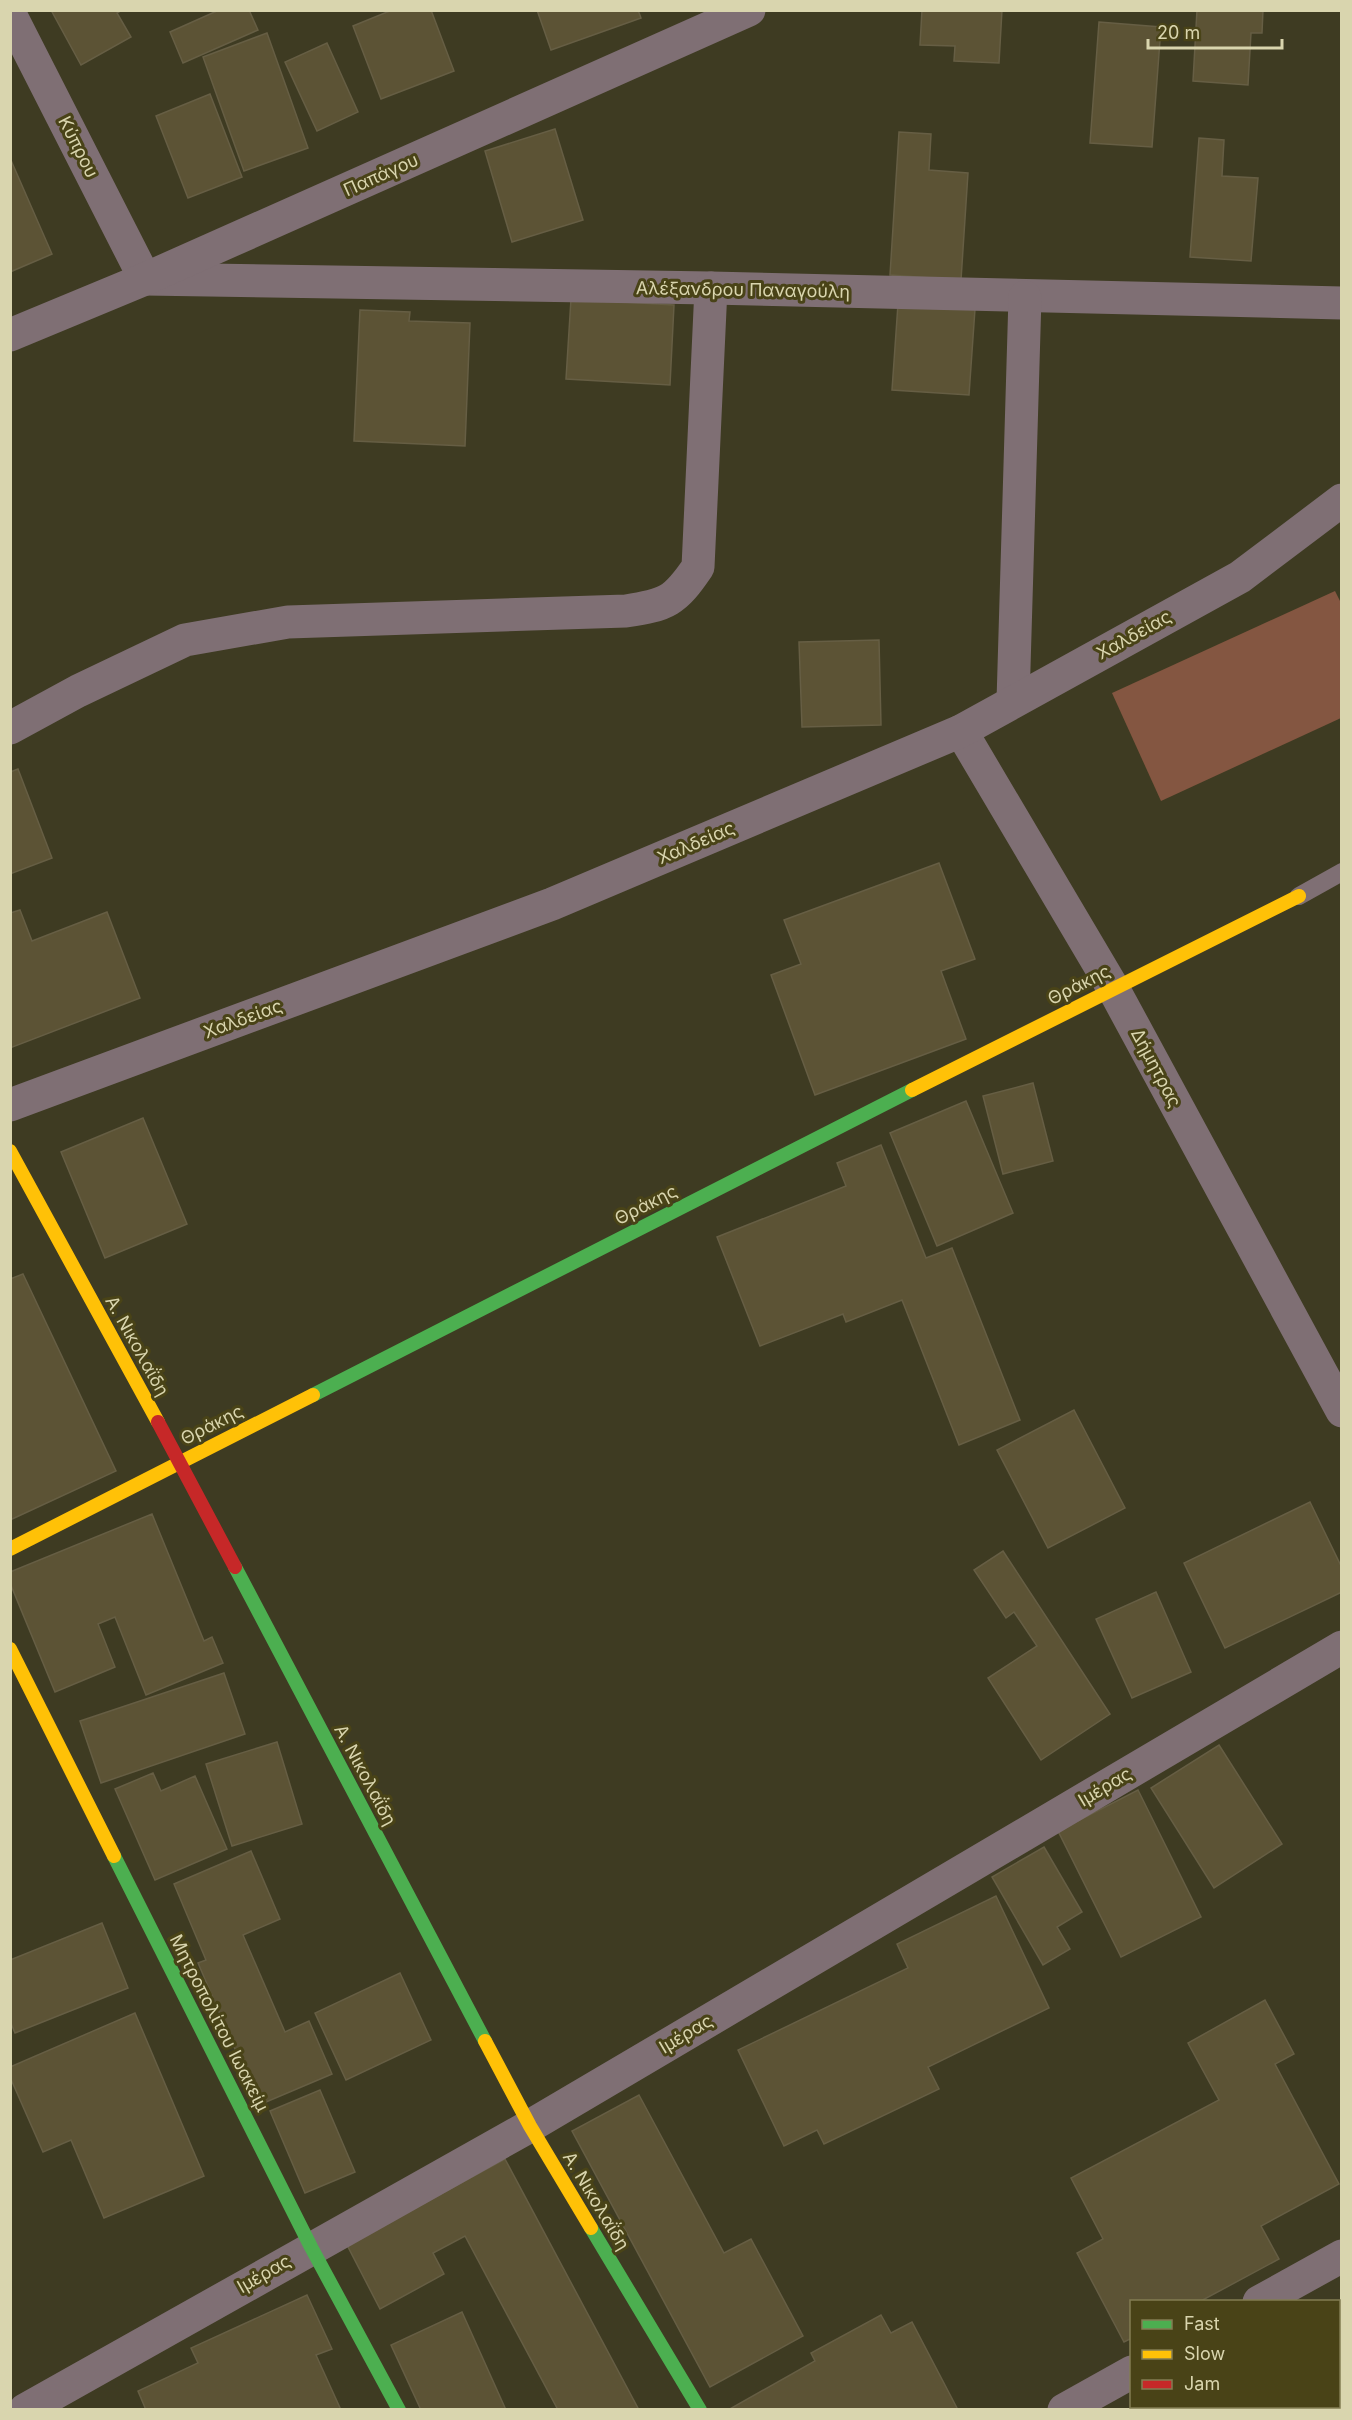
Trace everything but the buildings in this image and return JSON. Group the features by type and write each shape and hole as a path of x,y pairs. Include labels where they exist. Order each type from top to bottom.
{"street":[{"name":"Παπάγου","path":"10,334 145,279 749,10"},
{"name":"Κύπρου","path":"10,14 145,279"},
{"name":"Αλέξανδρου Παναγούλη","path":"145,279 711,288 1341,303"},
{"path":"10,728 78,691 185,640 288,622 626,611 654,607 680,594 698,567 711,288"},
{"path":"1013,701 1025,297"},
{"name":"Χαλδείας","path":"10,1105 552,904 961,730 1240,577 1341,500"},
{"name":"Δήμητρας","path":"961,730 1113,988 1341,1411"},
{"name":"Θράκης","path":"10,1550 1113,988 1299,896"},
{"name":"Α. Νικολαΐδη","path":"10,1151 180,1462 530,2126 700,2409"},
{"name":"Ιμέρας","path":"25,2409 530,2126 1341,1647"},
{"name":"Μητροπολίτου Ιωακείμ","path":"10,1649 311,2247 399,2409"},
{"path":"1261,2300 1341,2256"},
{"path":"1064,2409 1130,2373"}],"lane":[{"path":"1299,896 1341,872"}],"shaded area":[{"path":"1335,591 1342,605 1341,718 1161,801 1112,693"}],"traffic: fast":[{"path":"313,1395 912,1090"},
{"path":"235,1567 485,2041"},
{"path":"114,1856 311,2247 399,2410"},
{"path":"591,2228 700,2410"}],"traffic: slow":[{"path":"912,1090 1299,896"},
{"path":"10,1151 158,1422"},
{"path":"10,1549 313,1395"},
{"path":"10,1649 114,1856"},
{"path":"485,2041 530,2126 591,2228"}],"traffic: jam":[{"path":"158,1422 235,1567"}]}
